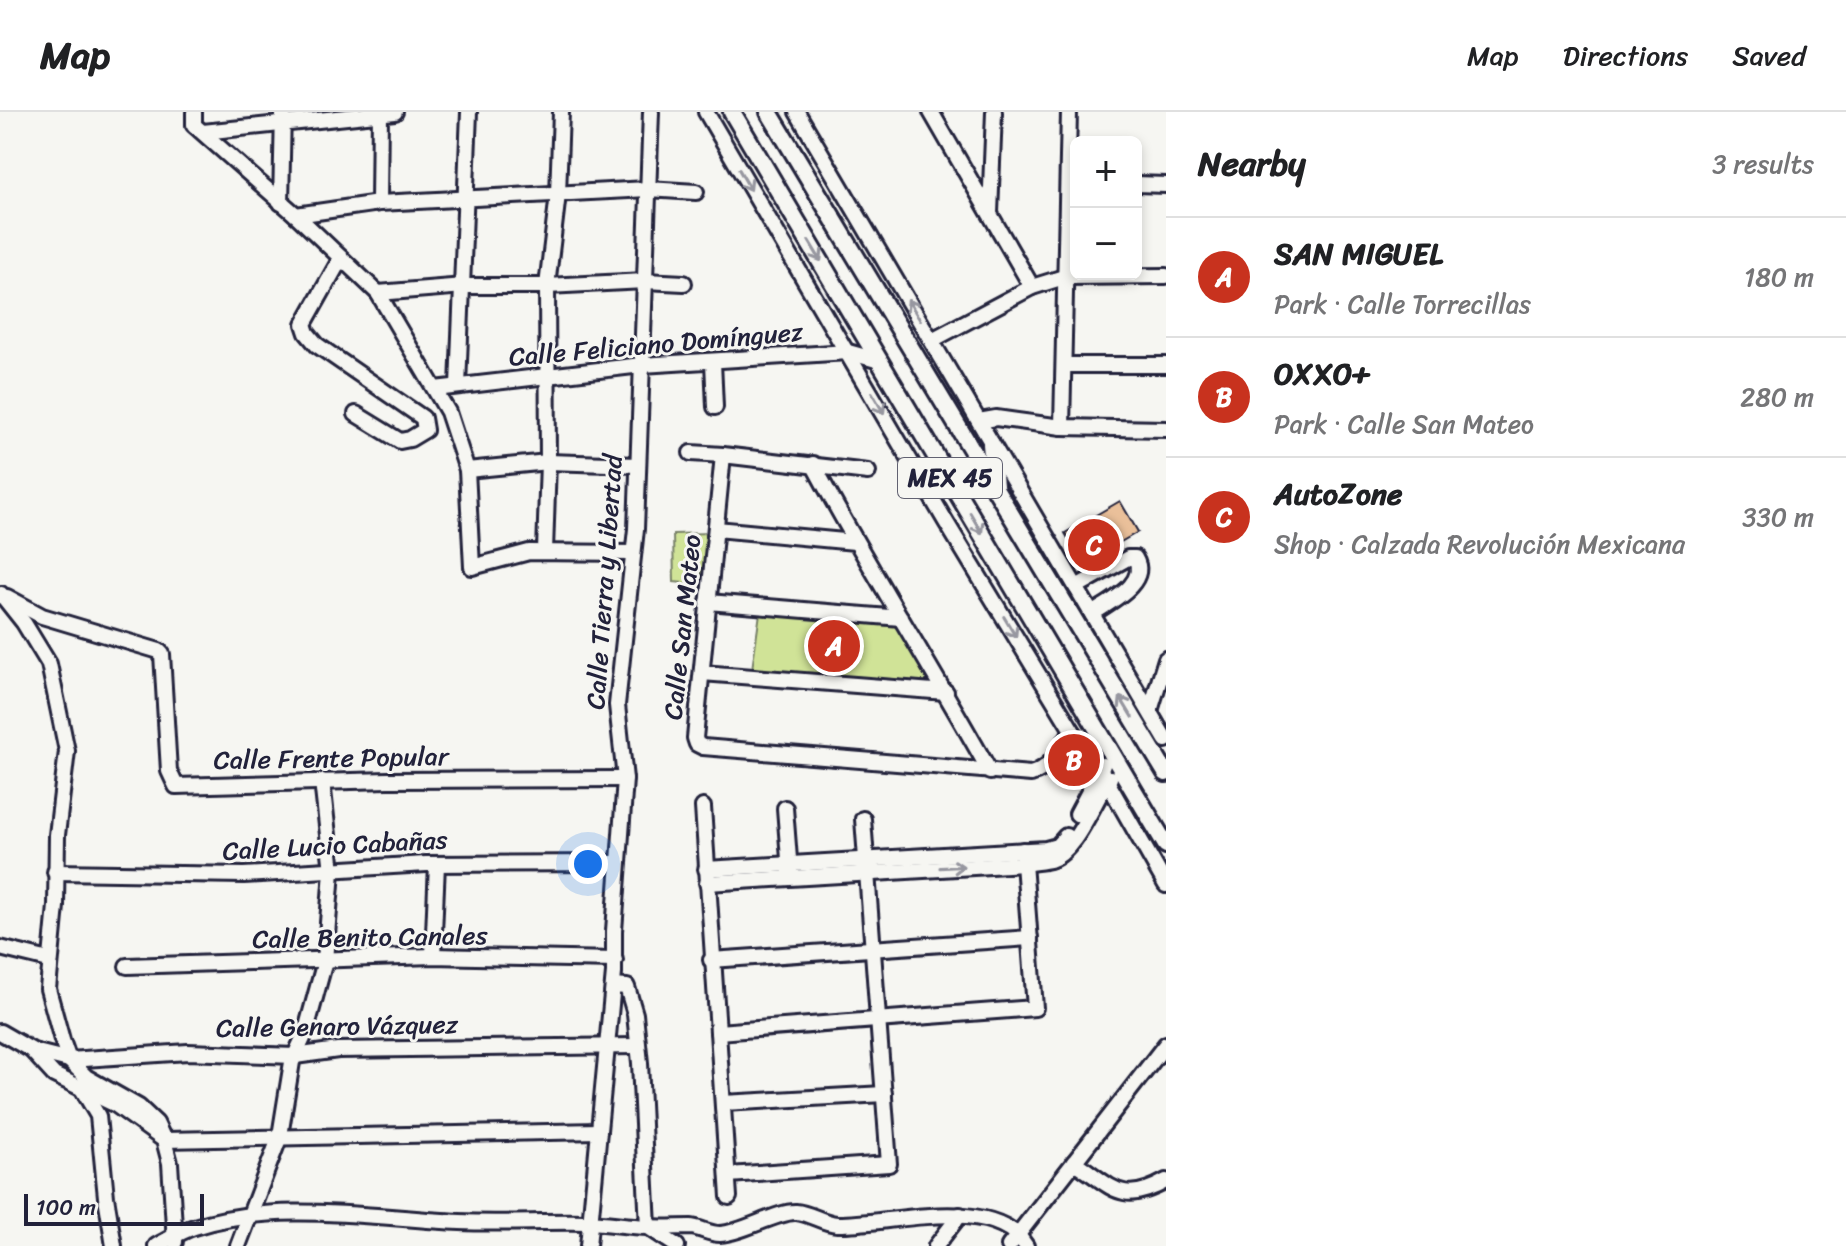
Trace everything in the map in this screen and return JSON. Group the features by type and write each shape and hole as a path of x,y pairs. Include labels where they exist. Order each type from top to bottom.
{"main road":[{"name":"MEX 45","path":"732,112 1166,845"},
{"name":"MEX 45","path":"769,112 1166,773"},
{"path":"991,444 996,491"}],"street":[{"path":"194,112 194,125 378,293 448,412 467,470 472,567 513,554 545,551 633,553"},
{"path":"379,203 380,112"},
{"path":"203,132 283,117 395,112"},
{"path":"458,386 469,112"},
{"path":"545,551 547,286 558,194 561,112"},
{"name":"Calle Tierra y Libertad","path":"588,1246 615,960 614,931 625,779 617,705 633,553 651,112"},
{"path":"706,112 1166,885"},
{"path":"797,112 1166,740"},
{"path":"931,112 1032,287"},
{"path":"990,213 994,112"},
{"path":"1069,112 1070,136"},
{"path":"281,203 283,117"},
{"path":"1142,184 1166,185"},
{"path":"296,215 379,203 648,189 696,192"},
{"path":"1062,427 1064,277 1070,206"},
{"path":"341,258 304,324 307,333 317,345 423,418 425,430 400,441 356,414"},
{"path":"932,340 1032,287 1064,277 1166,276"},
{"path":"378,293 464,286 645,281 684,283"},
{"name":"Calle Feliciano Domínguez","path":"435,389 642,365 848,352 880,361"},
{"path":"713,362 715,407"},
{"path":"1064,365 1166,365"},
{"path":"979,421 996,418 1062,427 1166,429"},
{"path":"691,453 868,472"},
{"name":"Calle San Mateo","path":"723,455 695,738 697,744 703,747 1031,774 1053,763 1072,730"},
{"path":"467,470 548,462 638,465"},
{"path":"813,464 855,542 946,692 990,772"},
{"path":"716,529 855,542"},
{"path":"1076,587 1128,558 1135,558 1138,563 1130,588 1092,614"},
{"path":"1,594 24,623 49,664 67,751 48,989 69,1060 86,1077 139,1107 156,1123 170,1163 176,1241"},
{"name":"Calle Frente Popular","path":"1,594 42,616 159,651 163,659 169,771 176,786 322,781 625,779"},
{"path":"708,602 901,618"},
{"path":"1150,711 1160,698 1166,659"},
{"path":"702,673 946,692"},
{"path":"707,876 1024,857 1060,849 1067,833 1116,758"},
{"path":"238,1246 280,1136 295,1056 305,1034 325,961 332,871 322,781"},
{"path":"703,807 729,1197"},
{"path":"785,808 790,871"},
{"path":"728,1175 889,1164 863,819"},
{"path":"718,1032 1035,1008 1024,857"},
{"name":"Calle Lucio Cabañas","path":"55,872 171,876 437,864 618,863"},
{"path":"433,956 437,864"},
{"path":"711,960 1030,938"},
{"path":"0,948 49,960"},
{"name":"Calle Benito Canales","path":"127,966 433,956 615,960"},
{"path":"613,986 627,987 635,1014 648,1227"},
{"path":"2,1040 69,1060"},
{"path":"1009,1246 1022,1240 1074,1162 1166,1044"},
{"name":"Calle Genaro Vázquez","path":"69,1060 188,1052 295,1056 338,1050 638,1046"},
{"path":"33,1051 54,1075 116,1105 164,1140 599,1131"},
{"path":"81,1089 98,1116 114,1246"},
{"path":"723,1103 884,1094"},
{"path":"1074,1162 1123,1194 1135,1195 1166,1181"},
{"path":"156,1246 176,1241 192,1228 248,1216 295,1214 460,1222 590,1222 695,1227 712,1234 726,1233 795,1212 837,1224 888,1222 934,1214 989,1221 1022,1240"},
{"path":"936,1246 960,1215"},
{"path":"648,1227 677,1246"}],"green space":[{"path":"712,533 705,585 674,582 673,534"},
{"path":"760,613 900,623 930,682 752,669"}],"building":[{"path":"1120,501 1138,532 1093,558 1087,570 1065,533"}],"place":[{"name":"AutoZone","path":"1094,545"},
{"name":"SAN MIGUEL","path":"834,646"},
{"name":"OXXO+","path":"1074,760"}]}
